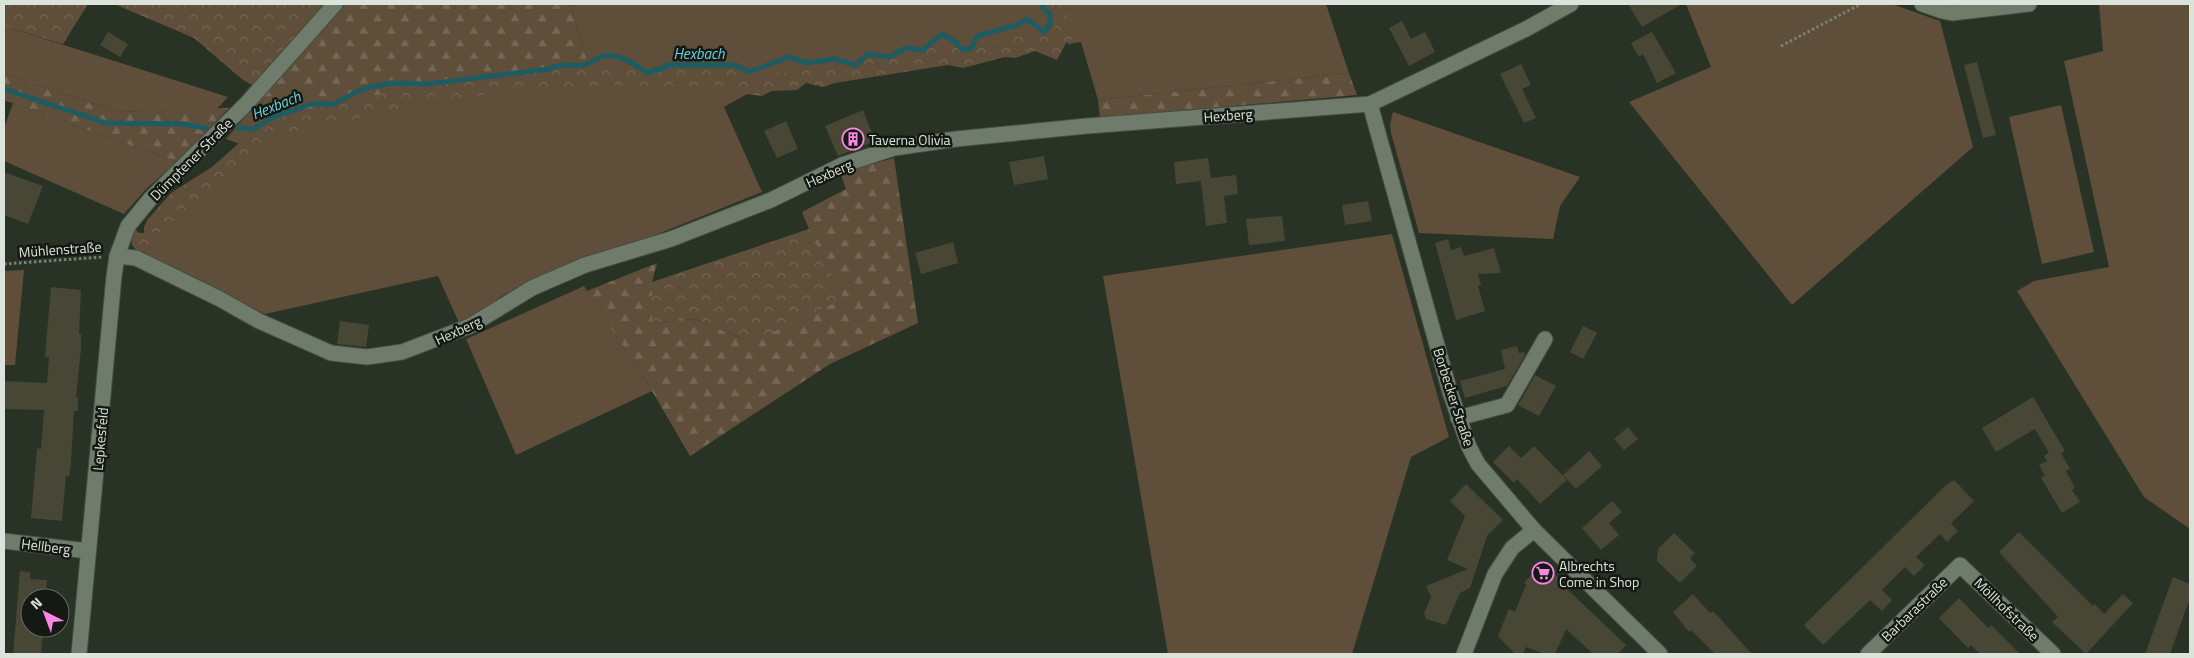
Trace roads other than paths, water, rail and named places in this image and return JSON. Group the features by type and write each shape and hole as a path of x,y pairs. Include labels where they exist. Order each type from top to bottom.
{"street":[{"name":"Dümptener Straße","path":"128,226 151,198 248,103 336,4"},
{"name":"Hexberg","path":"118,256 136,258 220,299 259,321 331,353 367,357 402,352 435,341 470,326 532,288 585,265 670,240 771,200 842,165 894,148 956,139 1087,126 1370,104 1526,29 1571,4"},
{"path":"1922,4 1952,13 2029,4"},
{"name":"Borbecker Straße","path":"1370,104 1458,418 1469,447 1478,464 1534,530 1660,654"},
{"name":"Lepkesfeld","path":"79,654 114,276 118,256 128,226"},
{"path":"1458,418 1507,405 1545,339"},
{"path":"1464,654 1495,574 1512,548 1534,530"},
{"name":"Hellberg","path":"4,541 88,551"},
{"name":"Barbarastraße","path":"1868,654 1960,564"},
{"name":"Möllhofstraße","path":"1960,564 2053,654"}],"waterway":[{"name":"Hexbach","path":"238,128 254,129 269,119 311,104 333,104 363,89 391,83 428,84 549,69 562,65 583,65 606,56 625,59 647,73 667,67 667,65 736,65 749,72 789,57 808,63 834,59 856,65 868,54 889,57 906,48 923,50 942,34 956,42 961,49 971,49 977,36 1017,25 1027,19 1044,32 1050,25 1050,14 1043,8 1043,4"},
{"path":"4,89 106,123 181,124 206,128"}],"place":[{"name":"Taverna Olivia","path":"853,139"},
{"name":"Albrechts Come in Shop","path":"1543,573"}]}
